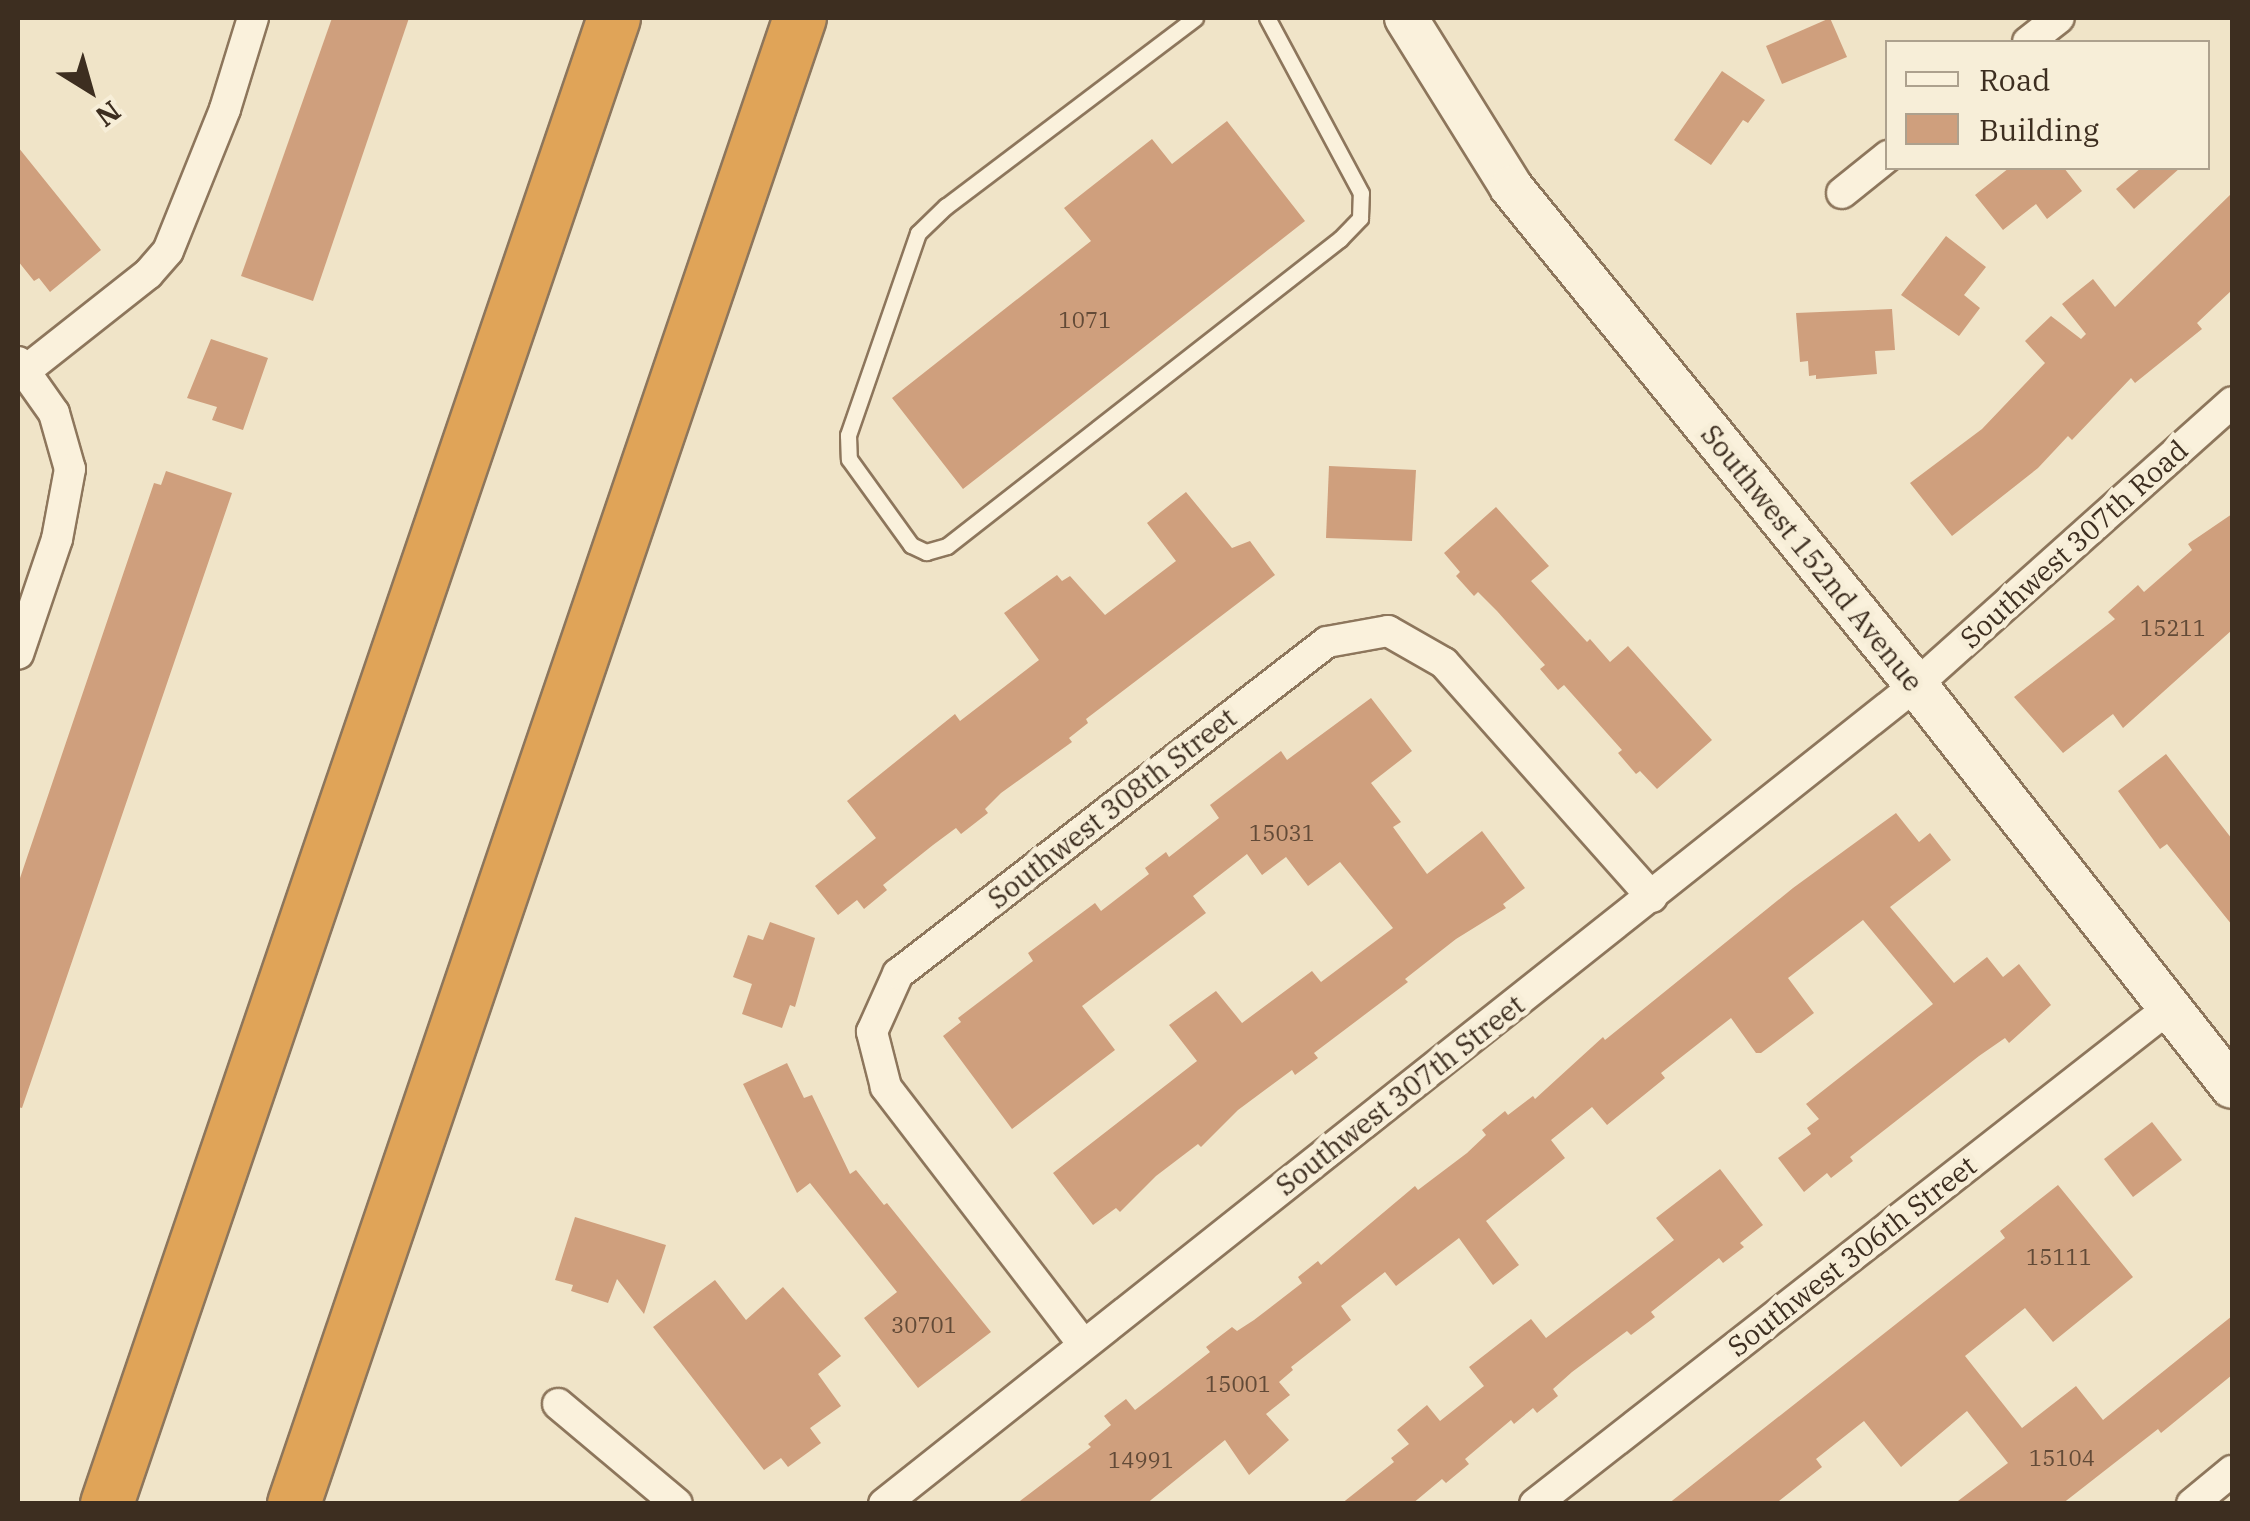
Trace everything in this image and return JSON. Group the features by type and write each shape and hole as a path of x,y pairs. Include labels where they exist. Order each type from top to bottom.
{"highway":[{"path":"107,1504 614,18"},
{"path":"294,1504 800,18"}],"street":[{"path":"18,654 56,539 70,469 54,413 21,366 148,274 168,251 224,110 253,18"},
{"name":"Southwest 152nd Avenue","path":"1406,18 1511,187 1916,685 2232,1088"},
{"path":"2031,40 2059,18"},
{"path":"1842,194 1885,158"},
{"name":"Southwest 307th Road","path":"1916,685 2232,402"},
{"name":"Southwest 308th Street","path":"1084,1344 886,1087 872,1032 898,974 1328,642 1388,631 1444,663 1652,897"},
{"name":"Southwest 307th Street","path":"884,1504 1916,685"},
{"name":"Southwest 306th Street","path":"1535,1504 2169,1008"},
{"path":"558,1404 677,1504"},
{"path":"2192,1504 2232,1471"}],"lane":[{"path":"1195,18 946,206 918,234 848,436 849,459 911,545 926,552 947,546 1340,239 1360,218 1362,193 1268,18"}],"building":[{"path":"332,18 409,18 313,301 241,276"},
{"path":"1830,18 1847,57 1782,84 1766,46"},
{"path":"1722,71 1765,100 1748,123 1743,120 1711,165 1674,140"},
{"path":"1227,121 1305,221 963,489 892,398 1091,241 1064,208 1152,139 1172,164"},
{"path":"18,147 101,250 50,292 39,278 34,281 18,261"},
{"path":"2006,170 2066,170 2082,191 2047,219 2036,204 2003,230 1975,195"},
{"path":"2139,170 2178,170 2134,209 2116,189"},
{"path":"2232,193 2232,290 2197,323 2202,329 2135,383 2131,378 2072,440 2068,436 2038,468 1952,536 1910,483 1982,429 2045,363 2025,341 2051,316 2081,339 2086,334 2062,304 2093,279 2115,307"},
{"path":"1946,236 1986,267 1964,295 1980,308 1959,336 1901,295"},
{"path":"1892,309 1895,350 1875,351 1877,374 1816,379 1816,375 1809,376 1808,361 1800,362 1796,313"},
{"path":"211,339 268,358 243,430 212,420 217,407 187,398"},
{"path":"1329,466 1416,470 1412,541 1326,538"},
{"path":"166,471 232,493 22,1108 18,1107 18,884 154,483 161,485"},
{"path":"1186,492 1232,548 1250,541 1275,575 1086,719 1088,723 1069,738 1072,742 1001,793 985,809 988,813 961,834 956,828 933,845 883,885 887,890 864,909 857,900 838,915 815,886 876,838 847,801 955,714 960,721 1039,660 1004,613 1057,575 1062,581 1070,576 1105,615 1176,561 1147,523"},
{"path":"1496,507 1549,566 1531,581 1587,642 1590,639 1610,662 1628,646 1712,740 1657,789 1640,771 1636,774 1618,753 1622,750 1564,685 1558,690 1540,669 1545,665 1497,611 1478,592 1474,596 1456,576 1460,572 1444,553"},
{"path":"2232,514 2232,630 2123,728 2113,714 2063,753 2014,697 2115,619 2108,612 2138,585 2144,592 2192,550 2188,544"},
{"path":"1371,698 1412,751 1371,783 1401,822 1393,827 1427,874 1482,831 1525,888 1503,904 1506,908 1456,939 1405,979 1408,982 1314,1053 1318,1058 1295,1075 1292,1070 1238,1110 1201,1147 1198,1144 1156,1176 1120,1212 1116,1208 1093,1225 1053,1173 1197,1061 1169,1025 1216,991 1242,1023 1312,971 1321,982 1393,928 1340,862 1308,886 1286,857 1262,875 1247,854 1193,896 1206,913 1082,1006 1115,1050 1012,1129 943,1036 961,1022 958,1018 1033,961 1028,953 1095,903 1101,911 1149,874 1145,868 1166,852 1169,857 1219,818 1210,805 1281,751 1287,760"},
{"path":"2166,754 2232,839 2232,925 2167,844 2160,849 2118,791"},
{"path":"1896,813 1919,842 1930,833 1951,860 1890,907 1954,983 1987,957 2003,977 2019,964 2051,1005 2009,1043 2005,1038 1979,1056 1850,1157 1853,1161 1831,1178 1827,1173 1804,1192 1778,1158 1811,1134 1807,1128 1819,1119 1806,1104 1933,1004 1863,920 1788,978 1814,1013 1761,1053 1756,1053 1731,1018 1661,1073 1665,1078 1607,1125 1592,1107 1551,1140 1565,1158 1486,1221 1519,1265 1493,1285 1459,1238 1396,1286 1385,1272 1341,1306 1351,1320 1291,1367 1293,1370 1279,1382 1290,1395 1266,1414 1289,1440 1249,1475 1225,1440 1146,1504 1016,1504 1091,1447 1088,1444 1111,1425 1104,1416 1126,1399 1135,1410 1210,1352 1206,1347 1232,1327 1237,1331 1254,1320 1302,1283 1298,1277 1318,1261 1321,1265 1415,1186 1418,1190 1467,1153 1486,1135 1482,1130 1505,1111 1508,1115 1533,1096 1535,1099 1603,1037 1605,1040 1793,888"},
{"path":"770,922 815,938 795,1007 790,1005 782,1028 742,1014 752,984 733,977 748,935 763,940"},
{"path":"787,1063 804,1098 812,1095 850,1174 856,1170 884,1205 887,1203 991,1332 918,1388 864,1318 897,1292 810,1183 797,1193 743,1084"},
{"path":"2152,1122 2182,1160 2133,1197 2104,1159"},
{"path":"1720,1169 1763,1225 1740,1243 1744,1247 1723,1263 1719,1258 1651,1312 1655,1317 1631,1335 1627,1331 1572,1372 1553,1389 1558,1396 1537,1413 1533,1408 1514,1424 1511,1420 1465,1459 1469,1464 1446,1483 1442,1479 1412,1504 1341,1504 1394,1462 1391,1458 1409,1444 1397,1430 1427,1405 1440,1421 1484,1386 1469,1367 1531,1319 1546,1338 1674,1240 1656,1218"},
{"path":"2058,1185 2133,1277 2053,1342 2025,1308 1965,1356 2022,1428 2076,1386 2103,1420 2232,1316 2232,1375 2161,1433 2158,1429 2062,1504 1954,1504 2008,1463 1967,1411 1901,1467 1864,1421 1816,1459 1822,1467 1775,1504 1668,1504 2005,1238 2000,1231"},
{"path":"575,1217 666,1245 644,1314 617,1279 608,1303 571,1291 573,1285 555,1280"},
{"path":"715,1280 746,1320 783,1287 841,1356 818,1374 841,1406 810,1428 821,1443 788,1467 781,1458 764,1470 653,1327"}]}
